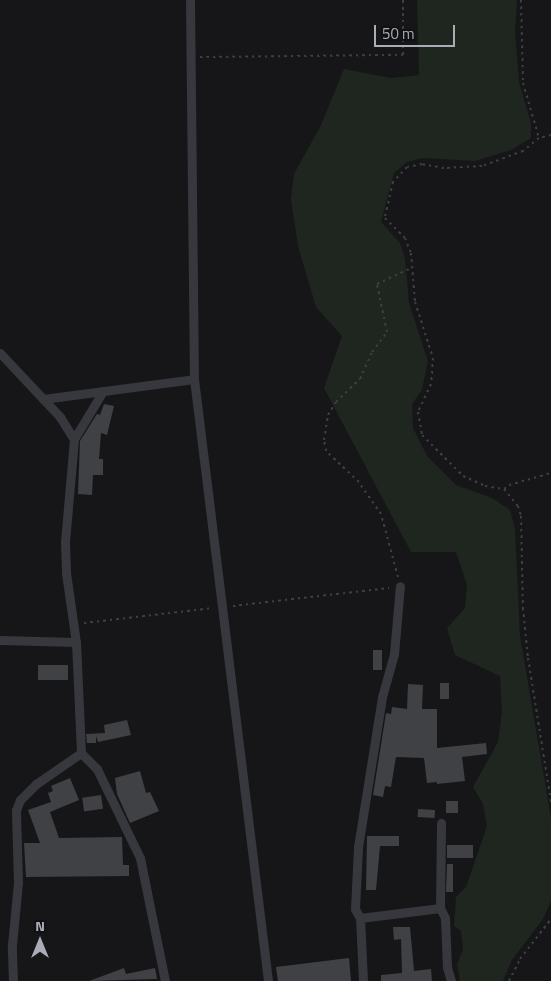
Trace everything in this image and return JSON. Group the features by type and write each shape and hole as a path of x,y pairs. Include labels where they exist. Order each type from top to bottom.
{"street":[{"path":"190,0 194,379 268,981"},
{"path":"0,353 43,399 74,439"},
{"path":"43,399 194,379"},
{"path":"103,391 74,439 65,542 76,642 81,753 97,769 140,858 165,981"},
{"path":"363,981 360,918 355,909 358,847 382,697 394,654 400,586"},
{"path":"0,640 76,642"},
{"path":"13,981 12,945 18,892 16,810 20,800 36,784 81,753"},
{"path":"441,823 440,908 445,918 447,967 451,981"},
{"path":"360,918 440,908"}],"path":[{"path":"190,57 404,55 403,0"},
{"path":"521,0 523,83 539,138"},
{"path":"551,135 539,138 523,152 482,166 444,168 414,164 400,173 393,182 385,218 405,238 411,253 414,302 433,358 431,384 418,412 422,435 463,476 485,486 504,489 518,506 521,516 523,608 528,658 551,802"},
{"path":"74,625 400,586 381,514 359,482 326,451 324,440 328,415 336,402 360,379 372,352 387,332 377,284 411,268"},
{"path":"504,489 509,485 551,473"},
{"path":"509,981 520,960 551,919"}],"shaded area":[{"path":"417,0 517,0 515,31 519,82 531,123 531,138 511,150 475,161 423,158 407,162 394,173 381,222 400,243 405,258 409,303 428,361 422,390 412,404 413,428 427,456 456,485 492,498 510,510 515,529 520,636 551,818 551,901 543,919 512,960 503,981 460,981 457,964 463,950 461,931 454,926 456,897 466,887 487,826 483,804 473,787 498,742 502,712 500,676 455,655 447,628 465,608 467,585 456,552 411,552 324,388 342,336 316,307 298,246 291,199 294,174 321,125 344,69 391,78 419,75"}],"building":[{"path":"104,404 114,406 107,435 101,433 99,459 103,459 103,475 93,475 92,495 78,494 80,441 97,414 100,415"},
{"path":"373,650 382,650 382,670 373,670"},
{"path":"38,665 68,665 68,680 38,680"},
{"path":"440,683 449,683 449,699 440,699"},
{"path":"408,684 423,685 422,709 437,709 437,748 486,743 487,754 462,757 465,781 437,784 437,782 427,783 424,758 396,757 391,787 385,786 383,797 373,795 386,713 391,714 392,707 407,709"},
{"path":"127,720 131,735 98,742 96,736 96,743 87,743 86,734 105,733 104,725"},
{"path":"140,771 146,793 150,792 159,811 130,823 117,794 115,778"},
{"path":"70,778 79,800 50,812 59,838 122,837 123,865 129,865 129,876 26,877 24,843 40,843 28,810 51,802 48,793 53,791 51,786"},
{"path":"101,795 103,809 84,812 82,798"},
{"path":"446,801 458,801 458,813 446,813"},
{"path":"418,809 435,810 435,818 418,817"},
{"path":"367,836 399,836 399,846 380,846 376,890 366,890"},
{"path":"447,845 473,845 473,858 447,858"},
{"path":"447,864 453,864 453,892 446,892"},
{"path":"393,927 410,927 414,971 431,969 432,981 381,981 381,975 402,973 401,939 394,940"},
{"path":"349,958 351,981 278,981 276,967"},
{"path":"124,968 126,974 155,968 157,979 89,981"}]}
